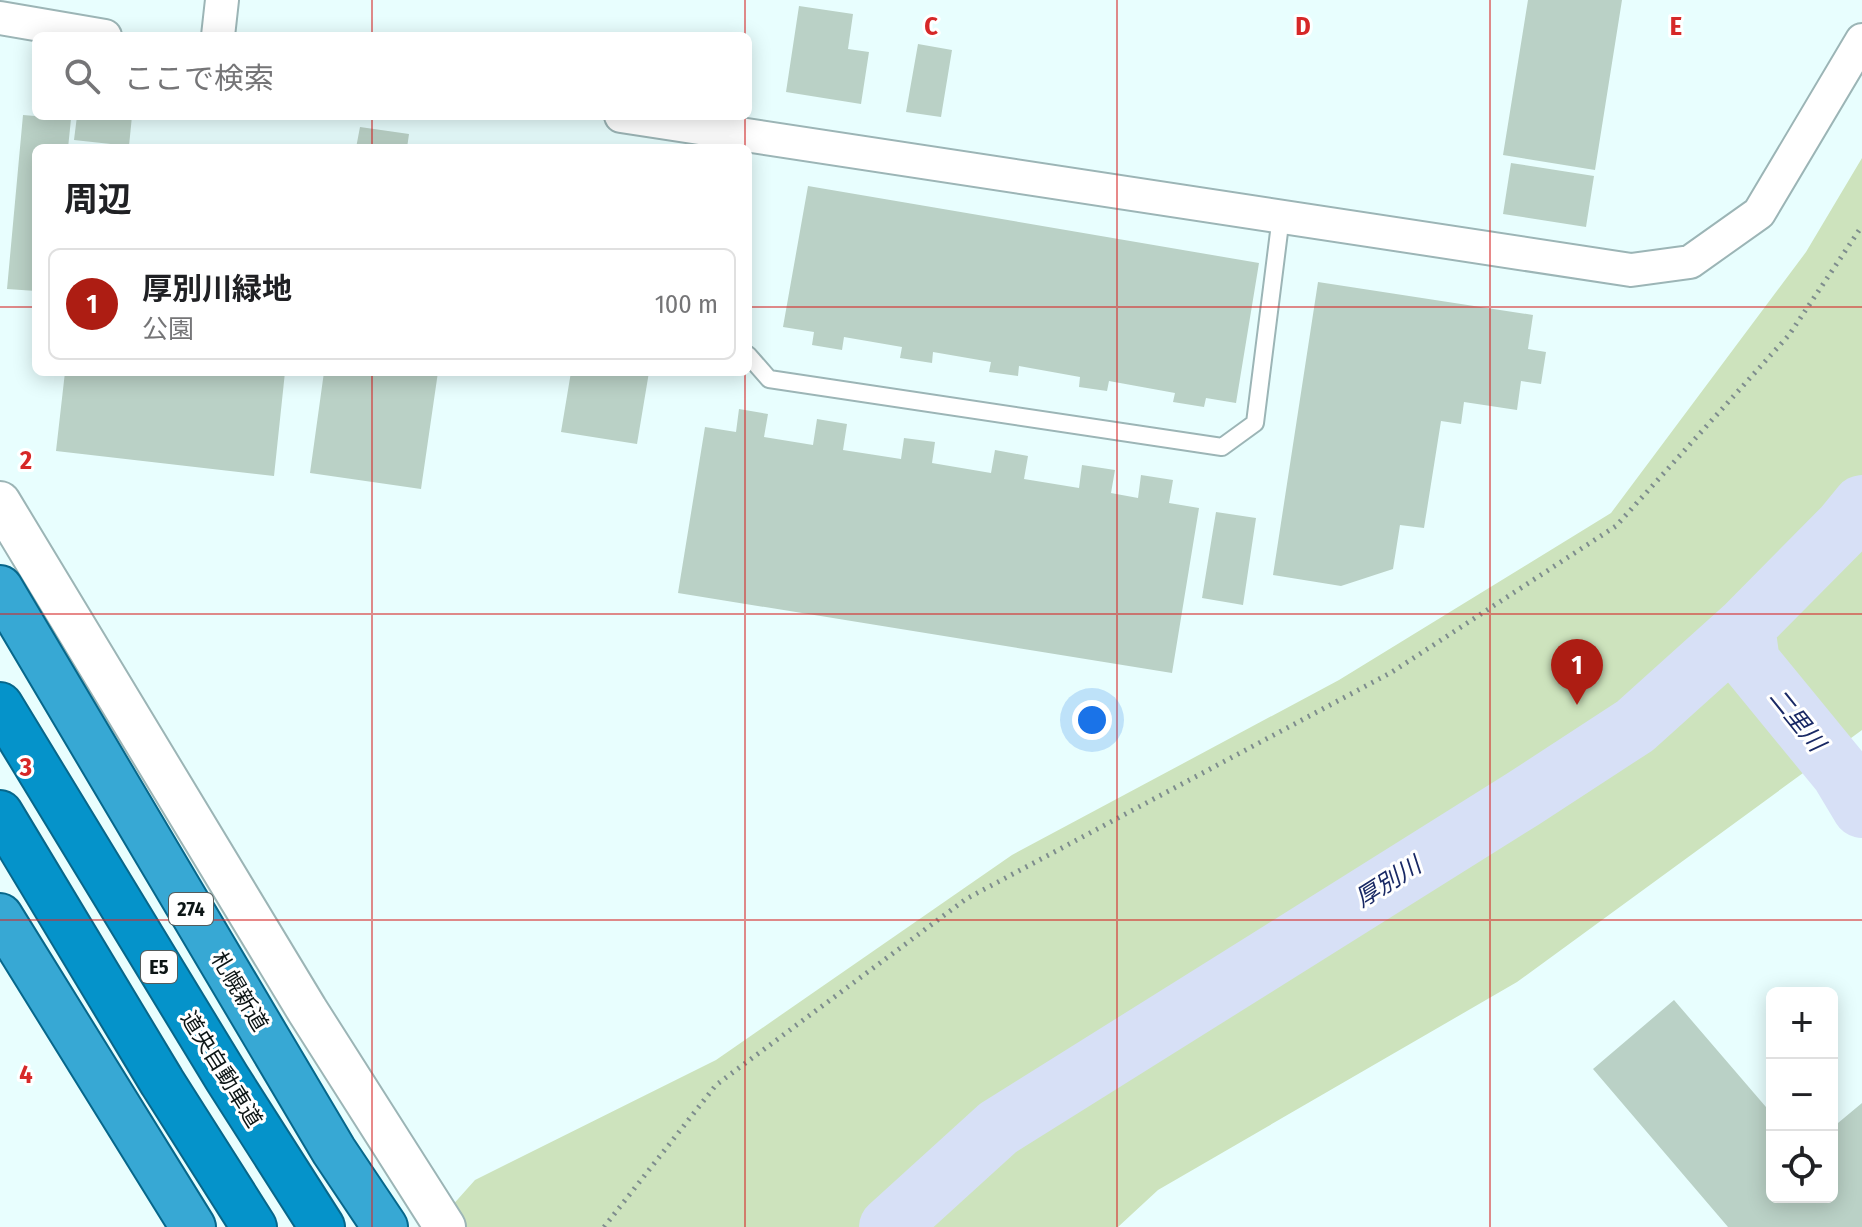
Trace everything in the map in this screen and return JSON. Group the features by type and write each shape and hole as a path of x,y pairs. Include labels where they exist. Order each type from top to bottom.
{"highway":[{"name":"札幌新道","path":"0,588 334,1151 385,1227"},
{"name":"道央自動車道","path":"0,705 227,1078 322,1227"},
{"path":"0,813 162,1082 254,1227"},
{"path":"0,916 193,1227"}],"street":[{"path":"218,32 222,0"},
{"path":"0,18 82,32"},
{"path":"641,120 750,142 1281,216 1631,270 1690,262 1759,213 1862,40"},
{"path":"0,502 307,1010 445,1227"}],"lane":[{"path":"752,360 769,379 1222,447 1255,423 1281,216"}],"path":[{"path":"604,1227 716,1085 966,899 1392,672 1616,526 1789,335 1862,226"}],"green space":[{"path":"1862,158 1862,730 1517,982 1158,1190 1118,1227 433,1227 475,1180 716,1060 1012,855 1339,680 1611,513 1806,252"}],"building":[{"path":"1528,0 1622,0 1595,170 1503,155"},
{"path":"799,6 853,14 848,49 869,52 861,104 786,92"},
{"path":"918,44 952,50 941,117 906,112"},
{"path":"23,115 32,116 32,120 71,120 68,144 32,144 32,291 7,289"},
{"path":"76,120 132,120 129,144 74,140"},
{"path":"360,127 409,134 408,144 357,144"},
{"path":"1511,163 1594,176 1586,227 1503,214"},
{"path":"808,186 1259,263 1236,403 1206,398 1204,407 1173,402 1175,393 1109,381 1107,391 1079,387 1080,377 1019,366 1018,376 989,372 991,362 933,352 932,363 900,358 902,347 844,337 842,350 812,345 814,332 783,327"},
{"path":"1318,282 1533,315 1528,349 1546,352 1541,384 1521,381 1517,410 1464,402 1461,424 1441,421 1424,528 1400,525 1393,569 1341,586 1273,575"},
{"path":"65,376 285,376 274,476 56,451"},
{"path":"323,376 437,376 421,489 310,473"},
{"path":"570,376 648,376 637,444 561,432"},
{"path":"739,409 768,414 764,437 813,445 817,419 847,424 843,450 901,459 904,438 935,442 932,463 991,473 995,450 1028,456 1024,479 1079,488 1082,465 1115,470 1111,493 1138,498 1141,475 1173,480 1169,503 1199,508 1172,673 678,593 705,427 736,432"},
{"path":"1216,512 1256,518 1243,605 1202,598"},
{"path":"1674,1000 1766,1107 1766,1203 1838,1203 1838,1123 1862,1103 1862,1227 1728,1227 1593,1069"}],"waterway":[{"name":"厚別川","path":"889,1227 998,1128 1635,726 1745,627 1862,505"},
{"name":"二里川","path":"1745,627 1750,662 1841,773 1862,808"}],"place":[{"name":"厚別川緑地","path":"1577,705"}]}
